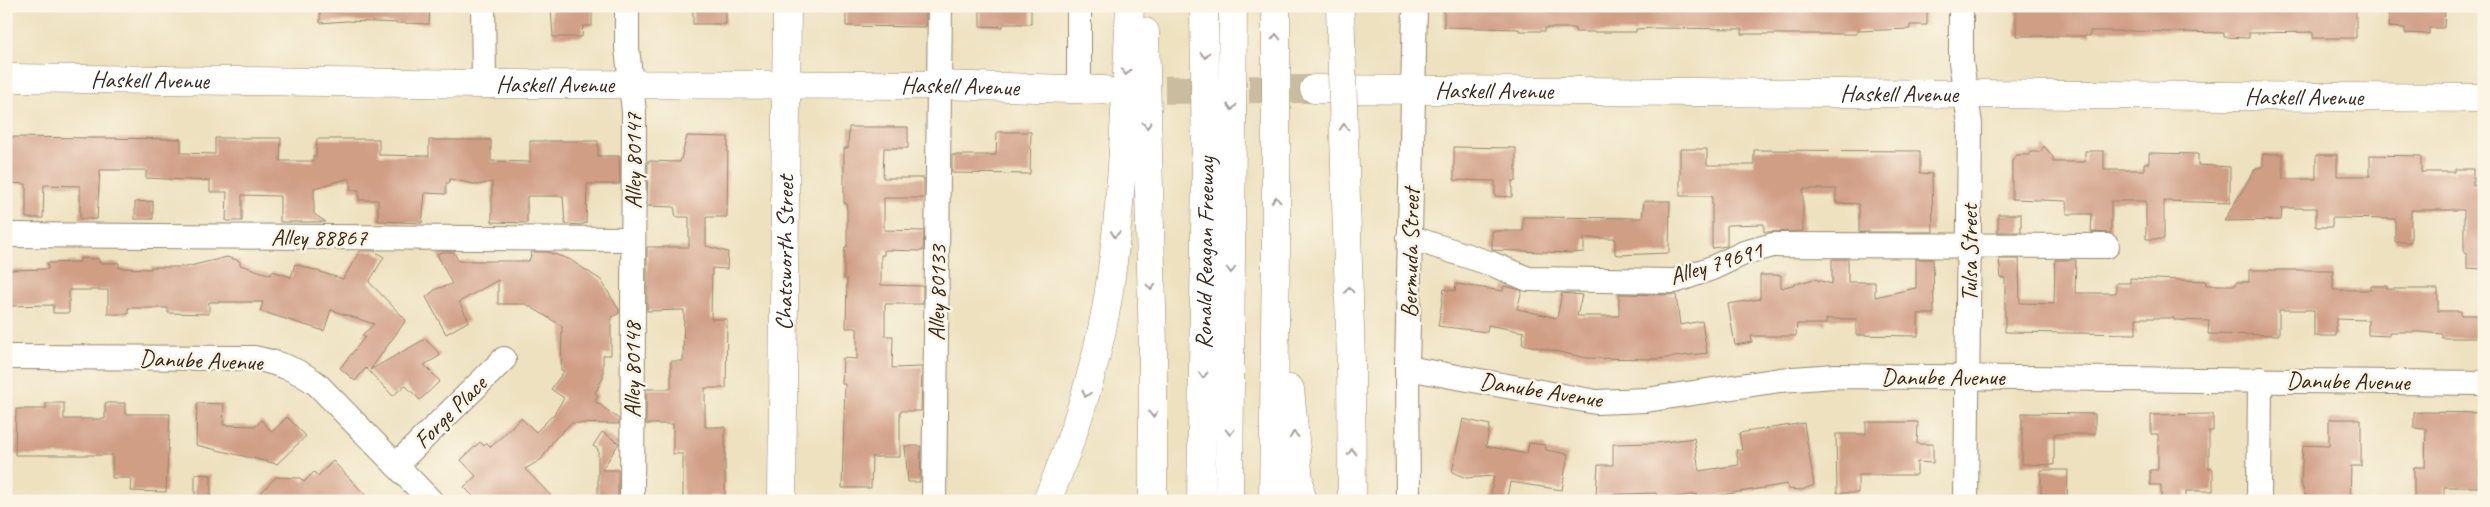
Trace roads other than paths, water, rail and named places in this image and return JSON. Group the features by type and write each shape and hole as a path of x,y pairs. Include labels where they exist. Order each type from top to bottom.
{"main road":[{"name":"Chatsworth Street","path":"782,501 788,85 787,6"},
{"path":"1047,501 1067,453 1082,407 1106,309 1118,212 1130,6"},
{"path":"1144,6 1153,348 1153,501"},
{"name":"Ronald Reagan Freeway","path":"1201,501 1206,170 1204,6"},
{"path":"1229,501 1233,6"},
{"path":"1273,501 1276,6"},
{"path":"1340,6 1351,362 1352,501"},
{"name":"Haskell Avenue","path":"6,78 484,84 939,85 1092,89"},
{"name":"Haskell Avenue","path":"1314,89 1898,95 2484,98"},
{"path":"1276,249 1301,501"}],"street":[{"path":"483,6 484,84"},
{"name":"Alley 80147","path":"627,6 627,48 634,112 633,239"},
{"name":"Alley 80133","path":"934,501 940,6"},
{"path":"1079,6 1092,89"},
{"name":"Bermuda Street","path":"1408,501 1407,368 1415,6"},
{"name":"Tulsa Street","path":"1962,6 1961,62 1970,124 1966,501"},
{"name":"Alley 88867","path":"6,235 633,239"},
{"name":"Alley 79691","path":"1409,237 1492,264 1528,280 1675,281 1712,268 1744,253 1773,245 2107,246"},
{"name":"Alley 80148","path":"632,501 633,239"},
{"name":"Danube Avenue","path":"6,357 254,358 280,363 301,372 317,384 431,501"},
{"name":"Forge Place","path":"396,465 504,359"},
{"name":"Danube Avenue","path":"1407,368 1596,402 1646,400 1798,379 1834,376 2260,379 2484,383"},
{"path":"2259,501 2260,379"}],"tunnel":[{"path":"1123,90 1314,89"}]}
